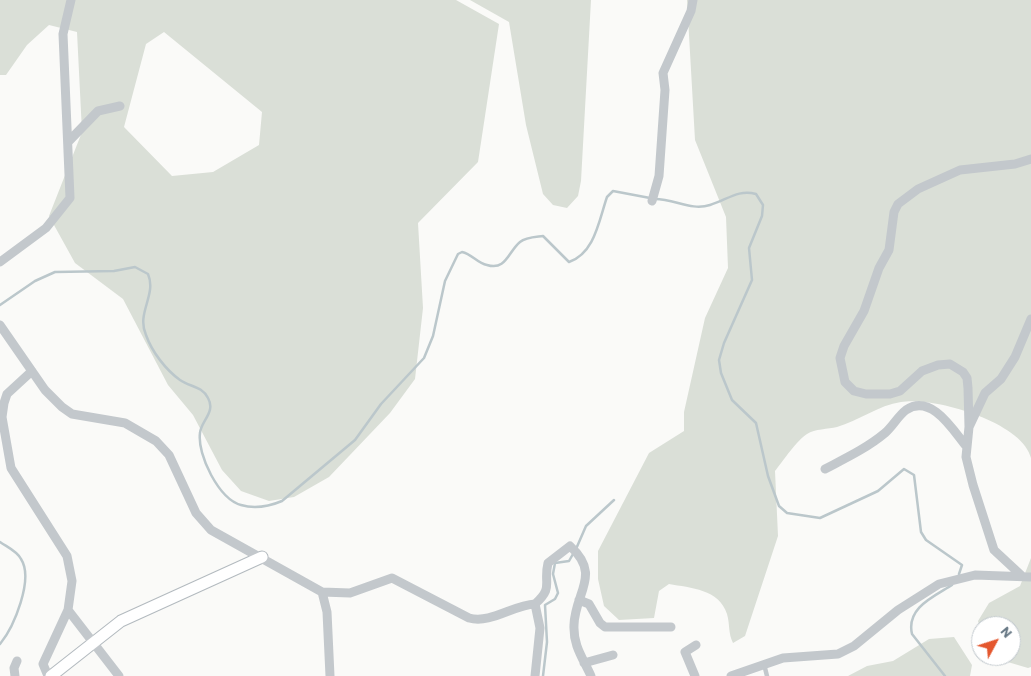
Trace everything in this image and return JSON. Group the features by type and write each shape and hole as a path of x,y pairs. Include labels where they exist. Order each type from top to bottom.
{"street":[{"path":"0,262 46,228 70,198 63,34 71,0"},
{"path":"652,199 659,176 665,90 663,74 694,0"},
{"path":"68,142 98,111 120,106"},
{"path":"1027,576 994,550 973,485 966,446 969,427 967,378 957,367 950,364 933,366 922,371 900,391 890,394 866,394 854,391 845,382 840,358 844,346 864,311 879,268 889,250 894,212 898,204 918,189 960,170 1015,164 1031,158"},
{"path":"969,427 986,393 1001,379 1015,356 1031,319"},
{"path":"0,325 53,400 72,414 125,423 156,441 168,455 202,522 210,530 262,557 322,592 350,593 392,578 476,620 482,620 526,604 535,604 546,592 549,585 548,564 570,546 576,550 586,572 586,582 579,600 574,624 575,643 580,657 591,676"},
{"path":"32,371 8,394 4,403 2,417 11,468 67,556 72,580 68,610 43,664 49,676 120,621 262,557"},
{"path":"825,470 869,445 886,432 904,412 914,407 925,407 936,412 966,446"},
{"path":"730,676 782,658 838,654 854,646 898,610 939,584 975,575 1027,576"},
{"path":"322,592 327,612 330,676"},
{"path":"579,600 590,604 604,627 672,627"},
{"path":"535,604 540,628 535,676"},
{"path":"68,610 119,676"},
{"path":"695,676 685,652 696,644"},
{"path":"584,663 613,655"},
{"path":"15,676 14,668 16,661"}],"lane":[{"path":"763,663 767,676"}],"shaded area":[{"path":"0,0 456,0 499,24 478,162 418,223 423,308 415,379 390,413 329,477 294,497 269,501 241,491 222,470 193,415 168,385 123,299 75,263 49,216 82,132 77,32 49,25 27,45 6,75 0,75","holes":["164,32 262,112 259,145 213,172 172,176 124,127 146,44"]},
{"path":"470,0 591,0 581,181 578,196 567,208 553,205 543,194 526,125 509,22"},
{"path":"687,0 1031,0 1031,458 1024,445 1012,433 995,423 975,414 934,403 901,402 837,427 807,434 775,471 778,536 745,636 733,643 730,636 727,614 723,606 718,599 703,591 669,584 659,591 654,618 619,620 604,606 598,579 598,551 649,453 684,431 684,412 705,318 728,268 726,217 695,140"},
{"path":"1031,558 1031,667 1028,668 1021,666 1021,616 981,616 989,603 1020,586"},
{"path":"954,637 971,663 970,676 848,676 867,666 893,661 929,639"}],"waterway":[{"path":"0,305 35,281 55,272 114,271 135,267 148,274 150,289 143,319 149,341 160,360 170,371 180,380 202,391 210,403 209,412 201,429 200,442 202,453 211,475 225,494 233,501 246,506 267,506 282,501 355,440 381,404 424,358 433,336 445,281 458,254 462,252 483,264 498,265 506,260 522,240 543,236 569,262 578,258 590,244 595,235 607,197 613,191 650,198"},
{"path":"655,199 696,207 710,205 738,194 750,193 756,194 763,205 762,216 749,248 752,280 724,343 719,360 721,373 732,400 756,423 768,476 779,506 787,513 820,518 878,491 904,469 914,475 921,532 926,540 962,565 959,574"},
{"path":"576,549 586,526 614,500"},
{"path":"0,542 19,556 24,568 25,578 21,603 11,626 0,644"},
{"path":"543,676 547,642 545,605 555,599 558,593 553,574 555,563 569,561 573,554"},
{"path":"945,676 912,634 911,625 913,617 923,604 952,585"}]}
